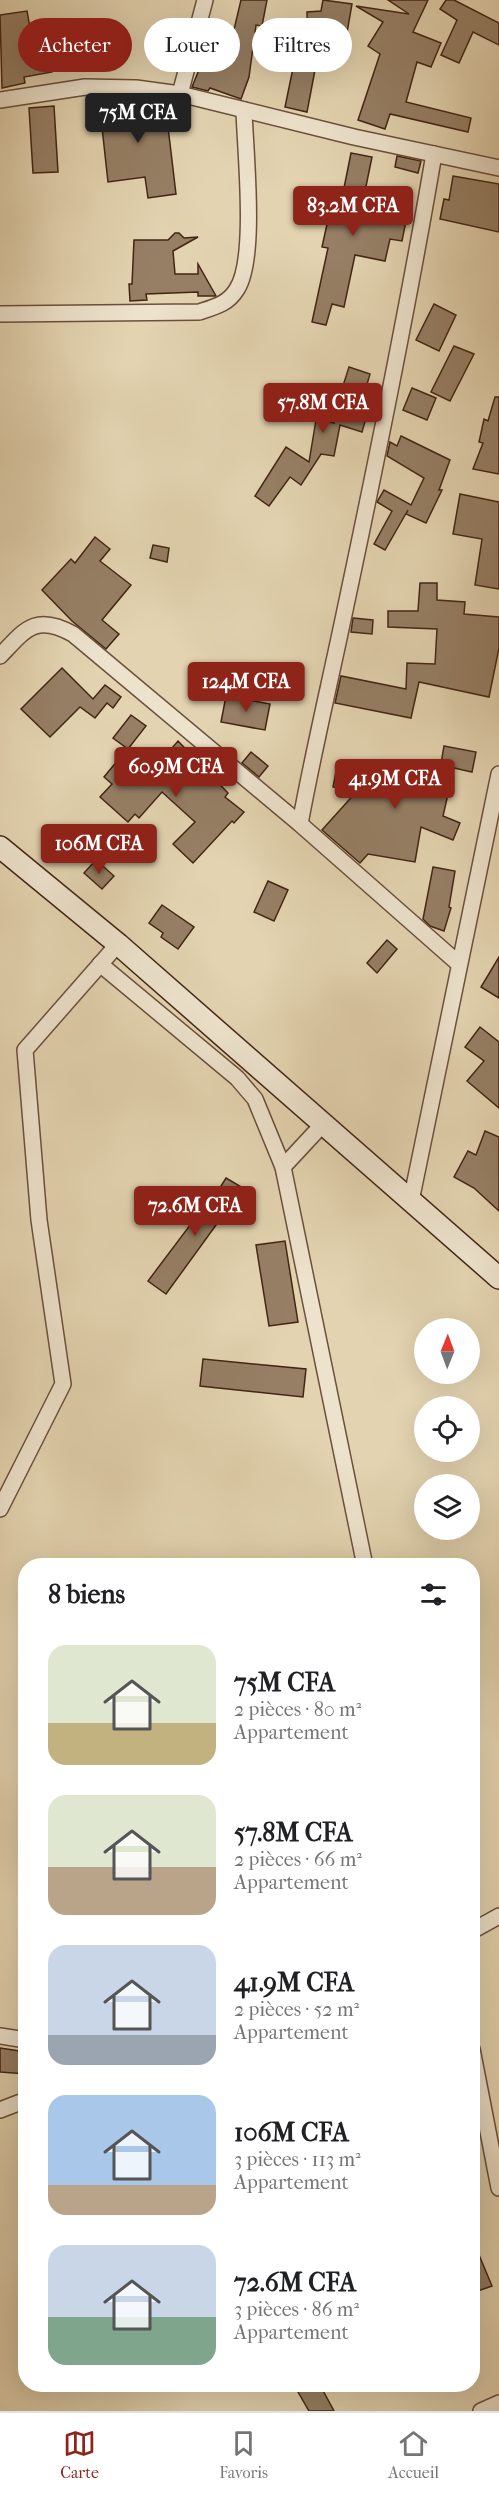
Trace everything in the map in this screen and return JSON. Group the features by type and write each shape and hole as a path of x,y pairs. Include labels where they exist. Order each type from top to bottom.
{"street":[{"path":"180,94 205,0"},
{"path":"0,100 85,87 136,88 180,94 499,168"},
{"path":"0,314 199,312 224,304 238,289 247,257 248,214 244,110"},
{"path":"300,824 316,736 345,612 382,432 434,154"},
{"path":"0,656 27,628 43,623 58,626 73,634 300,824 459,964"},
{"path":"411,1201 499,774"},
{"path":"0,847 118,945 499,1278"},
{"path":"0,1509 63,1384 39,1220 26,1050 118,945"},
{"path":"100,964 237,1078 255,1099 283,1167 363,1558"},
{"path":"283,1167 323,1124"},
{"path":"480,1926 499,1916"},
{"path":"0,2036 18,2039"},
{"path":"480,2090 499,2188"},
{"path":"0,2110 18,2103"},
{"path":"481,2411 499,2403"}],"building":[{"path":"241,0 267,0 264,18 252,18 252,55 249,77 241,99 210,88 208,91 192,87 198,72 240,72 240,18 237,18"},
{"path":"323,0 352,4 350,18 307,18 307,12 321,11"},
{"path":"388,0 428,0 413,32 441,43 431,67 417,62 406,102 471,118 468,132 390,114 385,129 358,120 380,54 368,46 383,22 356,6 409,14"},
{"path":"446,0 454,0 499,23 499,45 473,32 459,63 441,55 457,20 440,9"},
{"path":"27,11 28,18 18,18 18,72 52,72 24,77 25,83 2,88 0,15"},
{"path":"292,72 315,72 307,112 285,107"},
{"path":"120,98 120,104 155,100 165,102 176,194 148,198 145,177 108,182 99,100"},
{"path":"54,106 58,172 33,173 29,108"},
{"path":"351,153 372,157 364,196 384,199 382,216 406,221 402,241 390,239 385,261 355,255 344,307 332,304 326,325 312,322 328,248 322,247 331,206 340,208"},
{"path":"397,156 421,161 418,173 395,167"},
{"path":"453,176 499,184 499,232 440,219 444,199 449,200"},
{"path":"175,233 179,233 184,238 198,237 173,251 175,274 198,274 198,264 216,296 198,296 198,292 146,294 147,300 130,301 129,284 132,284 134,240 168,240"},
{"path":"434,304 456,315 439,351 416,340"},
{"path":"454,346 474,354 450,401 431,392"},
{"path":"349,367 370,374 365,391 373,393 362,432 340,425 334,456 321,454 301,485 290,477 269,506 255,496 286,447 309,462 316,420 334,423 323,405 334,387 343,386"},
{"path":"412,388 436,398 427,420 403,410"},
{"path":"272,395 290,401 286,416 267,411"},
{"path":"495,397 499,397 499,474 473,469 483,443 479,442 484,419 488,421"},
{"path":"401,436 450,460 439,490 442,490 426,523 406,514 408,510 385,550 374,544 392,511 377,502 384,490 411,505 424,478 387,456 390,442 397,446"},
{"path":"460,494 499,502 499,589 475,585 482,539 453,534"},
{"path":"95,537 110,549 100,561 131,585 102,620 119,634 106,649 72,621 42,590 71,559 75,563"},
{"path":"153,545 169,548 167,562 150,558"},
{"path":"420,583 437,583 437,600 465,602 464,614 499,617 499,648 489,697 419,682 411,718 335,703 341,676 406,689 407,663 435,664 437,629 388,627 388,611 418,611"},
{"path":"353,618 373,620 372,634 351,632"},
{"path":"62,668 93,699 105,685 121,697 113,708 107,703 95,718 80,707 50,737 21,709"},
{"path":"226,696 270,704 265,730 221,722"},
{"path":"131,715 146,726 128,749 113,738"},
{"path":"178,741 228,793 225,797 244,812 234,823 232,821 193,863 173,844 195,822 162,792 139,818 135,814 128,822 100,797 112,784 104,777 118,760 144,781"},
{"path":"444,746 476,752 472,772 454,768 443,816 460,823 453,840 421,827 415,862 368,854 360,863 322,830 357,791 333,787 337,767 368,773 366,781 397,784 400,772 438,781"},
{"path":"251,752 268,766 259,777 242,763"},
{"path":"96,860 114,876 102,889 84,873"},
{"path":"433,867 455,871 449,907 451,908 444,931 430,926 423,919"},
{"path":"268,881 288,890 274,921 254,912"},
{"path":"162,905 194,927 178,949 161,937 163,933 149,923"},
{"path":"387,940 397,949 377,973 367,963"},
{"path":"499,957 499,998 481,987"},
{"path":"480,1027 499,1042 499,1108 467,1081 484,1061 465,1047"},
{"path":"485,1131 499,1137 499,1211 474,1188 454,1177 468,1151 476,1155"},
{"path":"226,1178 243,1188 226,1216 224,1214 166,1294 148,1281 197,1216 201,1218"},
{"path":"285,1241 298,1322 269,1326 256,1245"},
{"path":"203,1359 306,1369 303,1397 200,1386"},
{"path":"0,2048 18,2051 18,2073 0,2072"},
{"path":"480,2257 492,2286 480,2290"},
{"path":"298,2392 324,2392 334,2411 309,2411"}]}
